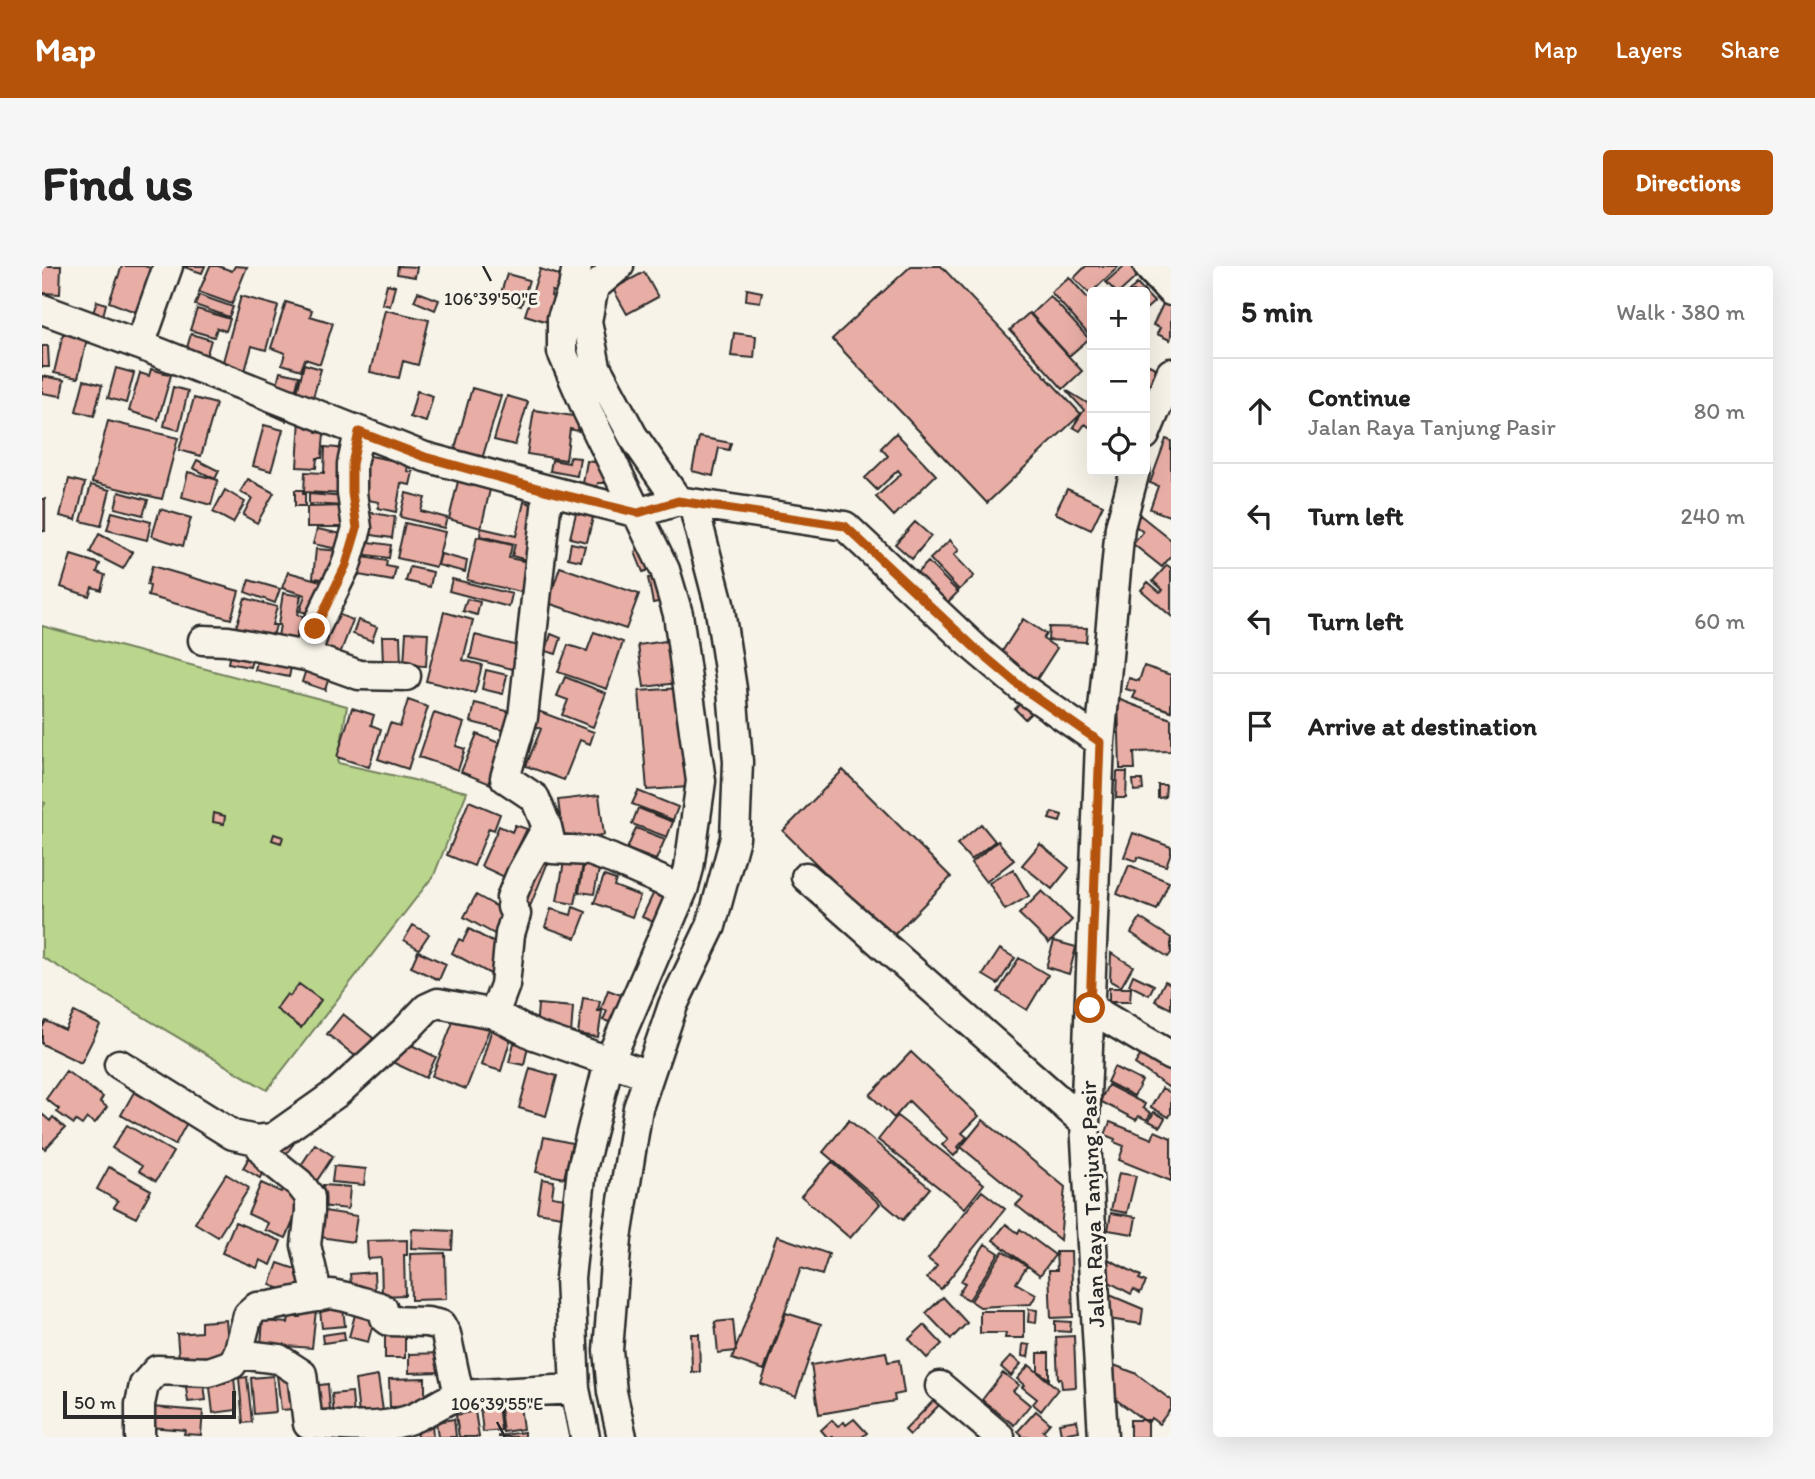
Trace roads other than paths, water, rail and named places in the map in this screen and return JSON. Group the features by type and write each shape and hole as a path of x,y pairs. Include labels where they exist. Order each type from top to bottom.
{"street":[{"path":"140,345 168,266"},
{"path":"578,266 562,318 562,352 587,410 665,506 665,570 678,614 701,781 689,868 629,1068 582,1169 570,1278 575,1389 585,1437"},
{"path":"619,266 594,287 587,321 596,368 634,436 665,506 719,604 732,690 738,762 735,838 710,926 673,1005 629,1068 638,1108 617,1238 609,1361 621,1437"},
{"path":"1148,266 1171,291"},
{"path":"42,309 425,457 548,491 845,526 976,649 1021,687 1100,742"},
{"path":"1150,423 1171,373"},
{"path":"306,656 315,629 346,565 357,528 352,493 352,464 359,432"},
{"name":"Jalan Raya Tanjung Pasir","path":"1102,1437 1085,1123 1100,742 1120,527 1134,476"},
{"path":"548,491 523,717 505,778 535,798 547,827 552,849 590,851 683,891"},
{"path":"203,640 228,641 306,656 359,675 406,676"},
{"path":"494,1014 505,985 510,934 516,914 511,898 547,827"},
{"path":"806,877 1085,1123"},
{"path":"119,1064 233,1135 256,1140 273,1138 338,1092 432,1004 494,1014 534,1035 629,1068"},
{"path":"1090,1008 1171,1055"},
{"path":"256,1140 268,1158 299,1183 310,1197 306,1245 318,1297"},
{"path":"139,1437 140,1404 144,1385 157,1370 209,1372 232,1364 238,1354 248,1315 257,1307 331,1294 380,1307 389,1321 440,1325 446,1334 459,1395"},
{"path":"238,1354 279,1359 302,1374 308,1424 375,1427 406,1421 459,1395 575,1389"},
{"path":"940,1386 1000,1437"}]}
